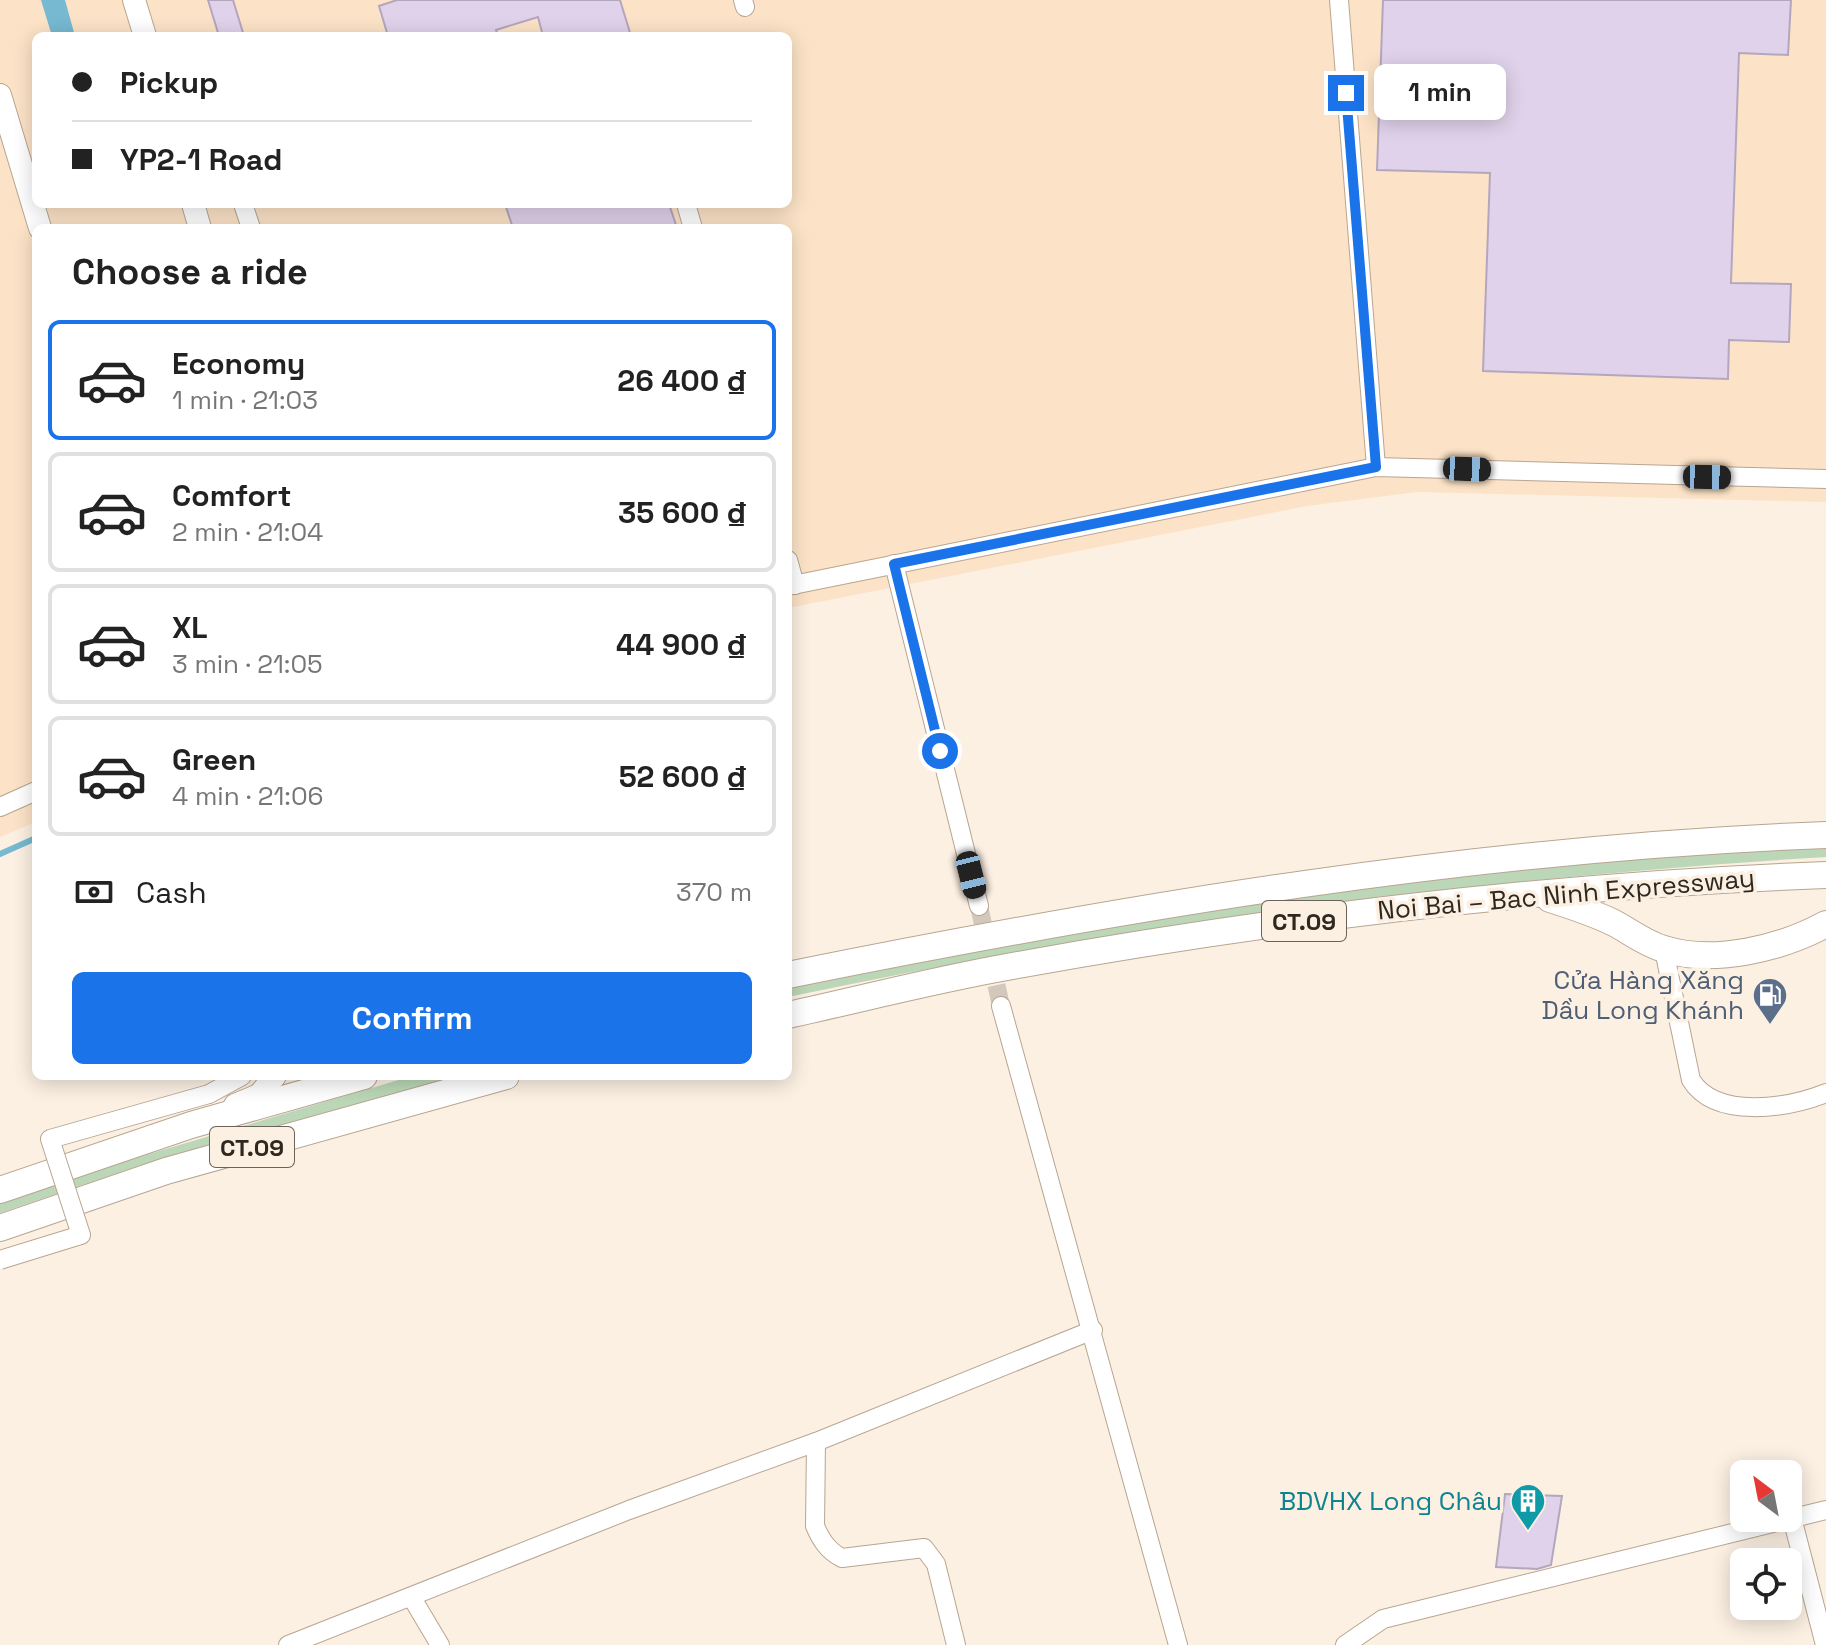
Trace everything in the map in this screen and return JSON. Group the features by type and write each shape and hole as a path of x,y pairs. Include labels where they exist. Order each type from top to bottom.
{"highway":[{"name":"Noi Bai – Bac Ninh Expressway","path":"792,974 1000,933 1349,876 1734,838 1826,835"},
{"name":"Noi Bai – Bac Ninh Expressway","path":"792,1014 1006,967 1362,912 1733,878 1826,875"},
{"path":"1539,896 1596,914 1664,950 1705,954 1733,952 1783,943 1826,924"},
{"name":"CT.09","path":"0,1190 191,1125 350,1080"},
{"name":"CT.09","path":"0,1228 166,1171 492,1080"}],"main road":[{"path":"134,0 144,32"},
{"path":"0,95 32,201"},
{"path":"191,1125 259,1095 272,1080"}],"street":[{"path":"1339,0 1376,467"},
{"path":"792,585 1376,467 1826,479"},
{"path":"894,564 979,906"},
{"path":"0,807 32,793"},
{"path":"1664,950 1691,1080 1697,1090 1719,1102 1753,1107 1811,1099 1826,1093"},
{"path":"1001,1006 1178,1645"},
{"path":"0,1260 81,1235 50,1139 209,1094 235,1080"},
{"path":"288,1645 629,1510 816,1442 1093,1330"},
{"path":"816,1442 815,1526 819,1536 842,1558 924,1548 936,1564 956,1645"},
{"path":"1802,1516 1826,1510"},
{"path":"1345,1645 1383,1619 1735,1532"},
{"path":"1796,1532 1825,1645"},
{"path":"412,1598 440,1645"}],"shaded area":[{"path":"0,0 1826,0 1826,502 1417,492 1307,506 792,607 792,224 32,224 32,824 0,837"}],"green space":[{"path":"1826,844 1826,857 1564,877 1175,926 1046,947 792,996 792,984 1270,898 1581,862"},
{"path":"399,1080 447,1080 144,1164 0,1213 0,1201 41,1186"}],"water":[{"path":"41,0 65,0 74,32 51,32"}],"building":[{"path":"208,0 233,0 243,32 218,32"},
{"path":"397,0 620,0 630,32 542,32 538,17 497,32 387,32 379,6"},
{"path":"1383,0 1791,0 1788,55 1739,53 1731,283 1791,284 1789,342 1729,340 1728,379 1483,371 1490,173 1377,170"},
{"path":"506,208 670,208 676,224 512,224"},
{"name":"BDVHX Long Châu","path":"1505,1494 1562,1496 1551,1565 1537,1569 1496,1567"}],"waterway":[{"path":"0,854 32,840"}],"tunnel":[{"path":"979,906 1001,1006"}],"place":[{"name":"Cửa Hàng Xăng Dầu Long Khánh","path":"1770,1026"},
{"name":"BDVHX Long Châu","path":"1528,1532"}],"route":[{"path":"940,751 894,564 1376,467 1346,93"}]}
